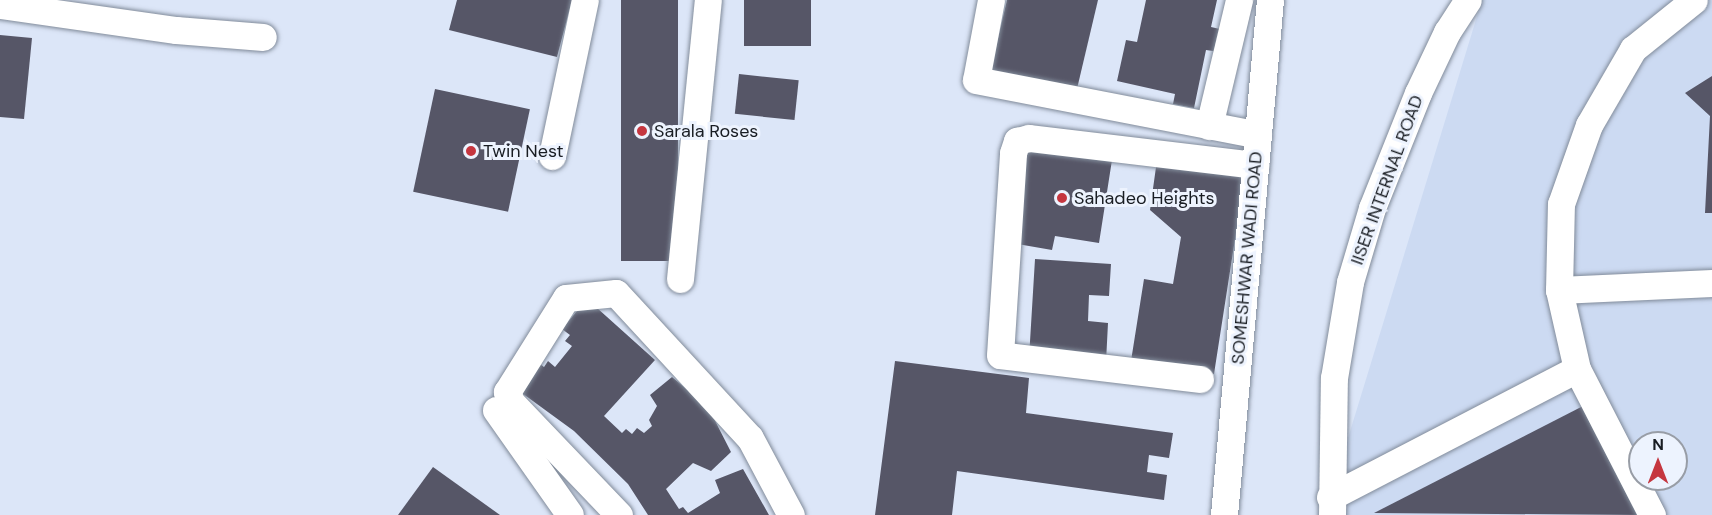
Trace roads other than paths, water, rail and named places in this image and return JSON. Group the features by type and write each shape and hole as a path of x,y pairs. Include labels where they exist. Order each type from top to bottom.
{"street":[{"path":"552,156 585,0"},
{"path":"680,279 708,0"},
{"path":"991,0 976,80 1258,135"},
{"path":"1209,126 1239,0"},
{"name":"SOMESHWAR WADI ROAD","path":"1224,515 1270,0"},
{"name":"IISER INTERNAL ROAD","path":"1331,506 1334,378 1350,282 1372,208 1418,93 1447,32 1468,0"},
{"path":"1652,515 1577,369 1559,290 1561,204 1589,125 1634,49 1694,0"},
{"path":"0,5 155,28 263,37"},
{"path":"1200,379 1000,355 1013,153 1017,141 1029,138 1256,165"},
{"path":"1559,290 1712,283"},
{"path":"619,515 511,402 507,392 566,298 616,293 750,438 791,515"},
{"path":"1331,506 1577,369"},
{"path":"496,410 570,515"}],"place":[{"name":"Sarala Roses","path":"642,131"},
{"name":"Twin Nest","path":"471,151"},
{"name":"Sahadeo Heights","path":"1062,198"}]}
